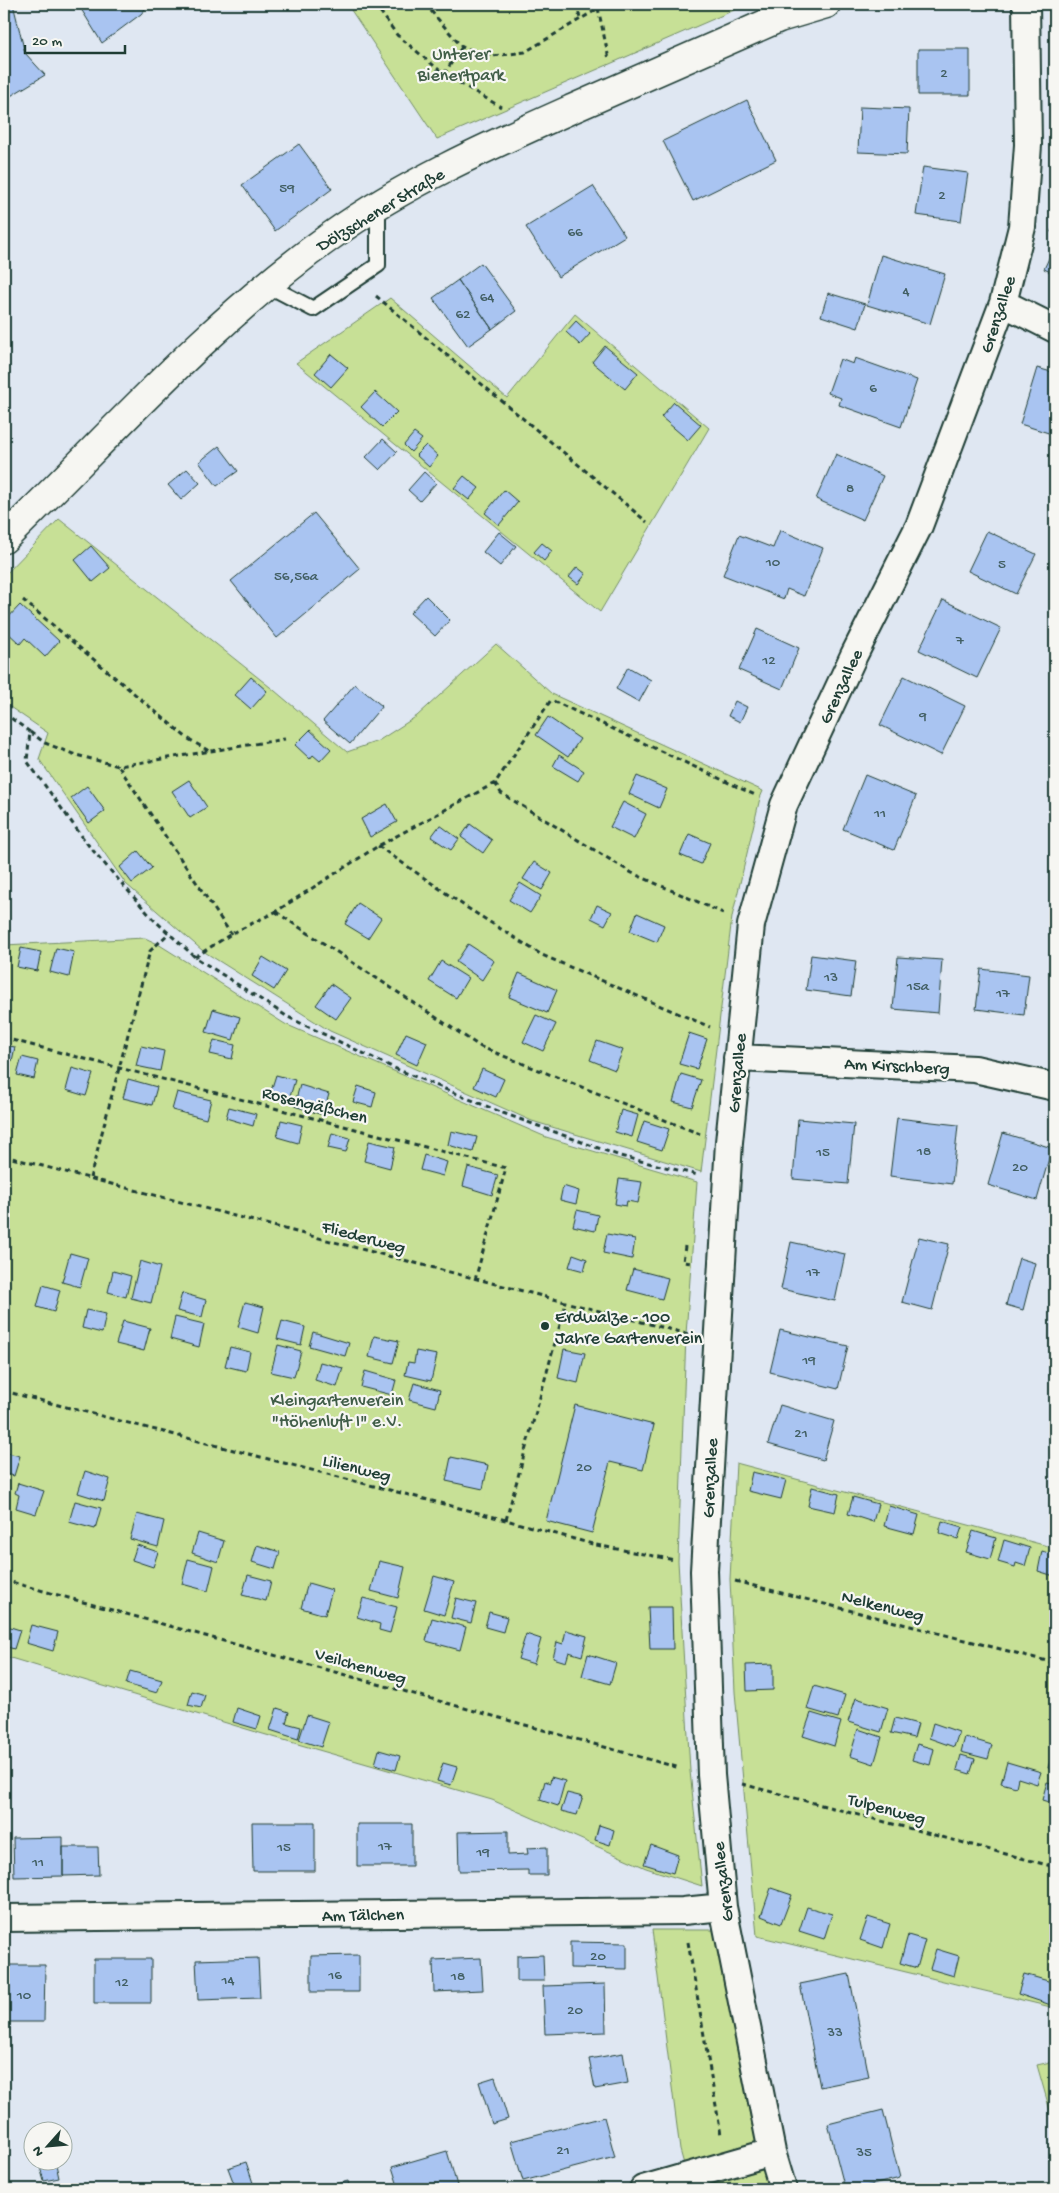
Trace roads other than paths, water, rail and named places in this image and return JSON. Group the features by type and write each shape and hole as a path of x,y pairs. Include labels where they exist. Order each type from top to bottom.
{"street":[{"name":"Dölzschener Straße","path":"4,539 174,368 267,284 332,235 378,205 462,160 534,126 779,18 826,4"},
{"name":"Grenzallee","path":"783,2189 772,2152 723,1907 711,1775 704,1571 726,1182 751,925 784,805 854,655 919,526 1003,303 1022,227 1025,190 1028,145 1026,4"},
{"path":"1003,303 1055,329"},
{"name":"Am Kirschberg","path":"738,1045 975,1069 1055,1087"},
{"name":"Am Tälchen","path":"4,1918 683,1911 723,1907"},
{"path":"643,2189 772,2152"}],"lane":[{"path":"267,284 312,309 378,265 378,205"}],"place":[{"name":"Erdwalze - 100 Jahre Gartenverein","path":"545,1326"}],"park label":[{"name":"Unterer Bienertpark","path":"461,63"},
{"name":"Kleingartenverein \"Höhenluft I\" e.V.","path":"337,1409"}]}
